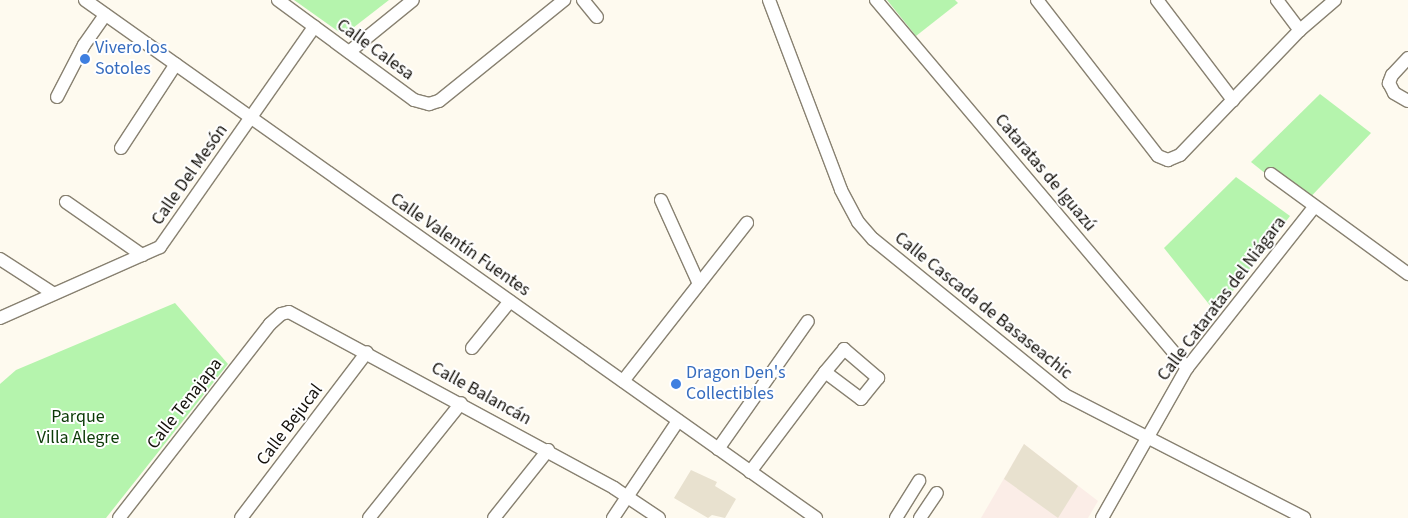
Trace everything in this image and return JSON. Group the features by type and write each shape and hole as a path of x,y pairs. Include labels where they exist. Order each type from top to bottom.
{"street":[{"name":"Calle Valentín Fuentes","path":"85,0 816,518"},
{"name":"Calle Calesa","path":"278,0 414,100 429,104 439,101 564,0"},
{"path":"349,52 413,0"},
{"path":"583,0 597,17"},
{"name":"Calle Cascada de Basaseachic","path":"768,0 845,198 858,222 873,239 1065,395 1147,435 1304,518"},
{"name":"Cataratas de Iguazú","path":"876,0 1187,368"},
{"path":"1037,0 1158,156 1168,160 1180,155 1300,30 1335,0"},
{"path":"1157,0 1233,100"},
{"path":"1277,0 1300,30"},
{"path":"57,97 84,45 106,15"},
{"name":"Calle Del Mesón","path":"0,318 160,247 314,27"},
{"path":"1408,58 1392,75 1389,83 1394,93 1408,101"},
{"path":"121,148 176,64"},
{"path":"1271,174 1408,274"},
{"path":"662,200 699,284"},
{"path":"66,202 142,255"},
{"name":"Calle Cataratas del Niágara","path":"1102,518 1147,435 1187,368 1314,207"},
{"path":"623,381 747,223"},
{"path":"0,259 54,294"},
{"path":"472,348 510,301"},
{"name":"Calle Balancán","path":"281,314 296,313 548,450 614,488 626,498 659,518"},
{"name":"Calle Tenajapa","path":"119,518 270,324 281,314"},
{"path":"718,449 808,321"},
{"name":"Calle Bejucal","path":"240,518 367,352"},
{"path":"750,472 825,372"},
{"path":"369,518 461,403"},
{"path":"613,518 678,421"},
{"path":"494,518 548,450"},
{"path":"896,518 919,481"},
{"path":"920,518 937,493"}],"shaded area":[{"path":"1024,444 1098,501 1088,518 981,518"}],"green space":[{"path":"294,0 389,0 349,31 339,32"},
{"path":"887,0 955,0 958,3 916,36"},
{"path":"1320,94 1371,133 1304,204 1251,162"},
{"path":"1236,177 1290,216 1216,313 1164,248"},
{"name":"Parque Villa Alegre","path":"175,303 228,364 106,518 0,518 0,384 16,370"}],"building":[{"path":"1024,444 1078,486 1058,518 1004,479"},
{"path":"691,470 717,482 715,486 736,499 725,518 712,515 708,518 674,498"}],"place":[{"name":"Vivero los Sotoles","path":"85,59"},
{"name":"Dragon Den's Collectibles","path":"676,384"}]}
